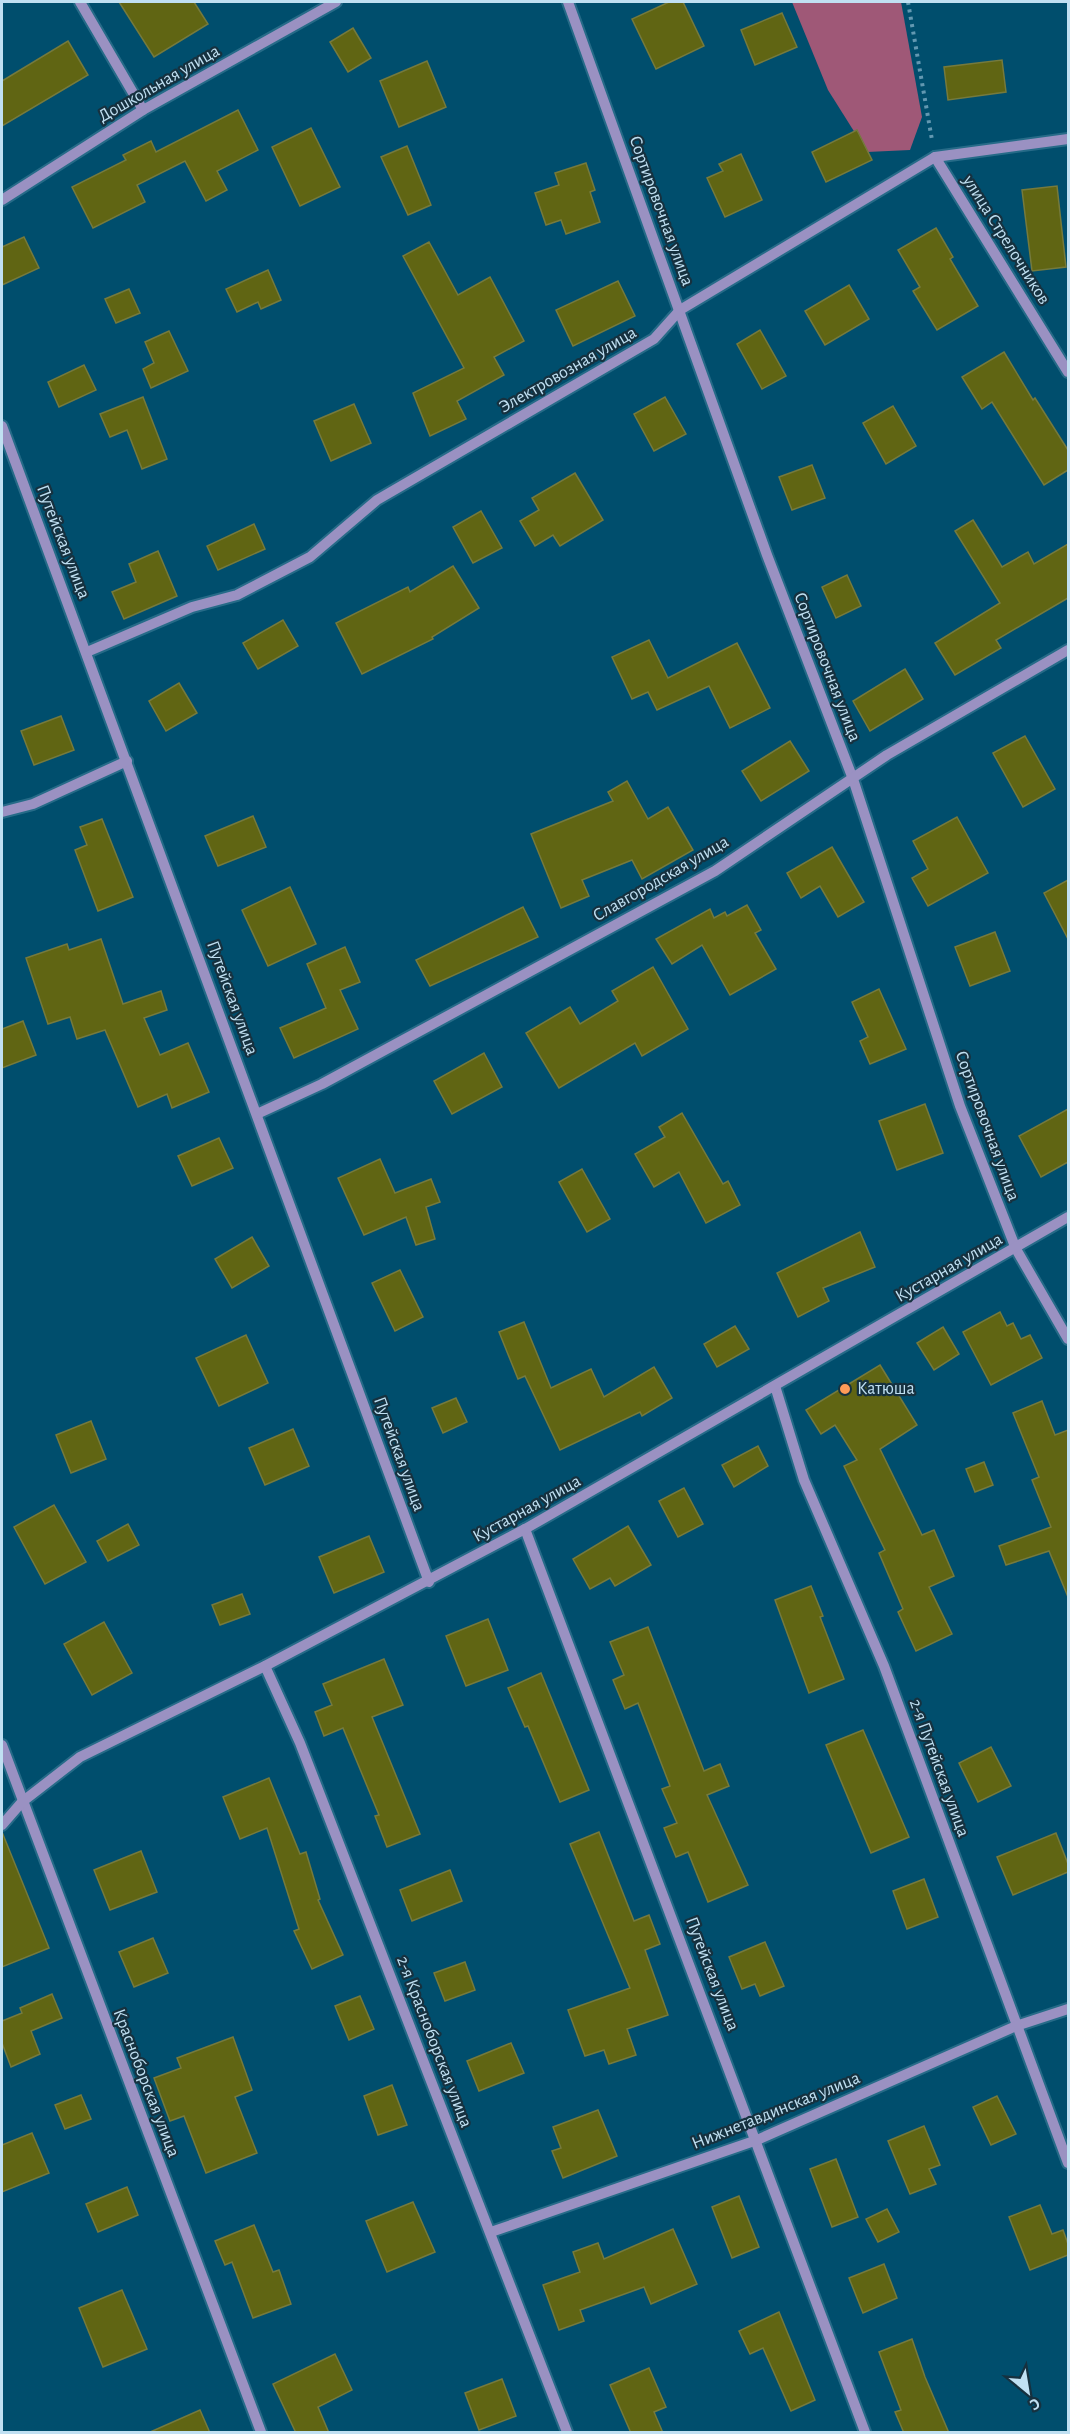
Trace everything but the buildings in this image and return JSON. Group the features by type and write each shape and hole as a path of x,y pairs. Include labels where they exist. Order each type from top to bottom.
{"street":[{"path":"80,2 143,110"},
{"name":"Дошкольная улица","path":"2,200 143,110 336,2"},
{"name":"Сортировочная улица","path":"568,2 767,555 853,779 960,1106 1016,1249 1068,1339"},
{"name":"Электровозная улица","path":"87,652 192,607 237,595 310,557 377,500 654,339 680,310 935,157 1068,139"},
{"name":"улица Стрелочников","path":"935,157 1068,372"},
{"name":"Путейская улица","path":"2,426 429,1582"},
{"name":"Славгородская улица","path":"257,1114 322,1084 715,871 887,755 1068,650"},
{"path":"2,812 33,804 127,760"},
{"name":"Кустарная улица","path":"2,1825 22,1802 80,1757 429,1582 1016,1249 1068,1217"},
{"name":"2-я Путейская улица","path":"775,1386 804,1480 884,1666 1068,2163"},
{"name":"Путейская улица","path":"525,1529 757,2140 865,2433"},
{"name":"2-я Красноборская улица","path":"265,1666 300,1743 567,2433"},
{"name":"Красноборская улица","path":"2,1745 261,2433"},
{"name":"Нижнетавдинская улица","path":"491,2232 757,2140 1016,2026 1068,2009"}],"path":[{"path":"908,2 935,157"}],"shaded area":[{"path":"792,2 901,2 922,117 910,150 867,152 828,90"}],"place":[{"name":"Катюша","path":"845,1389"}]}
